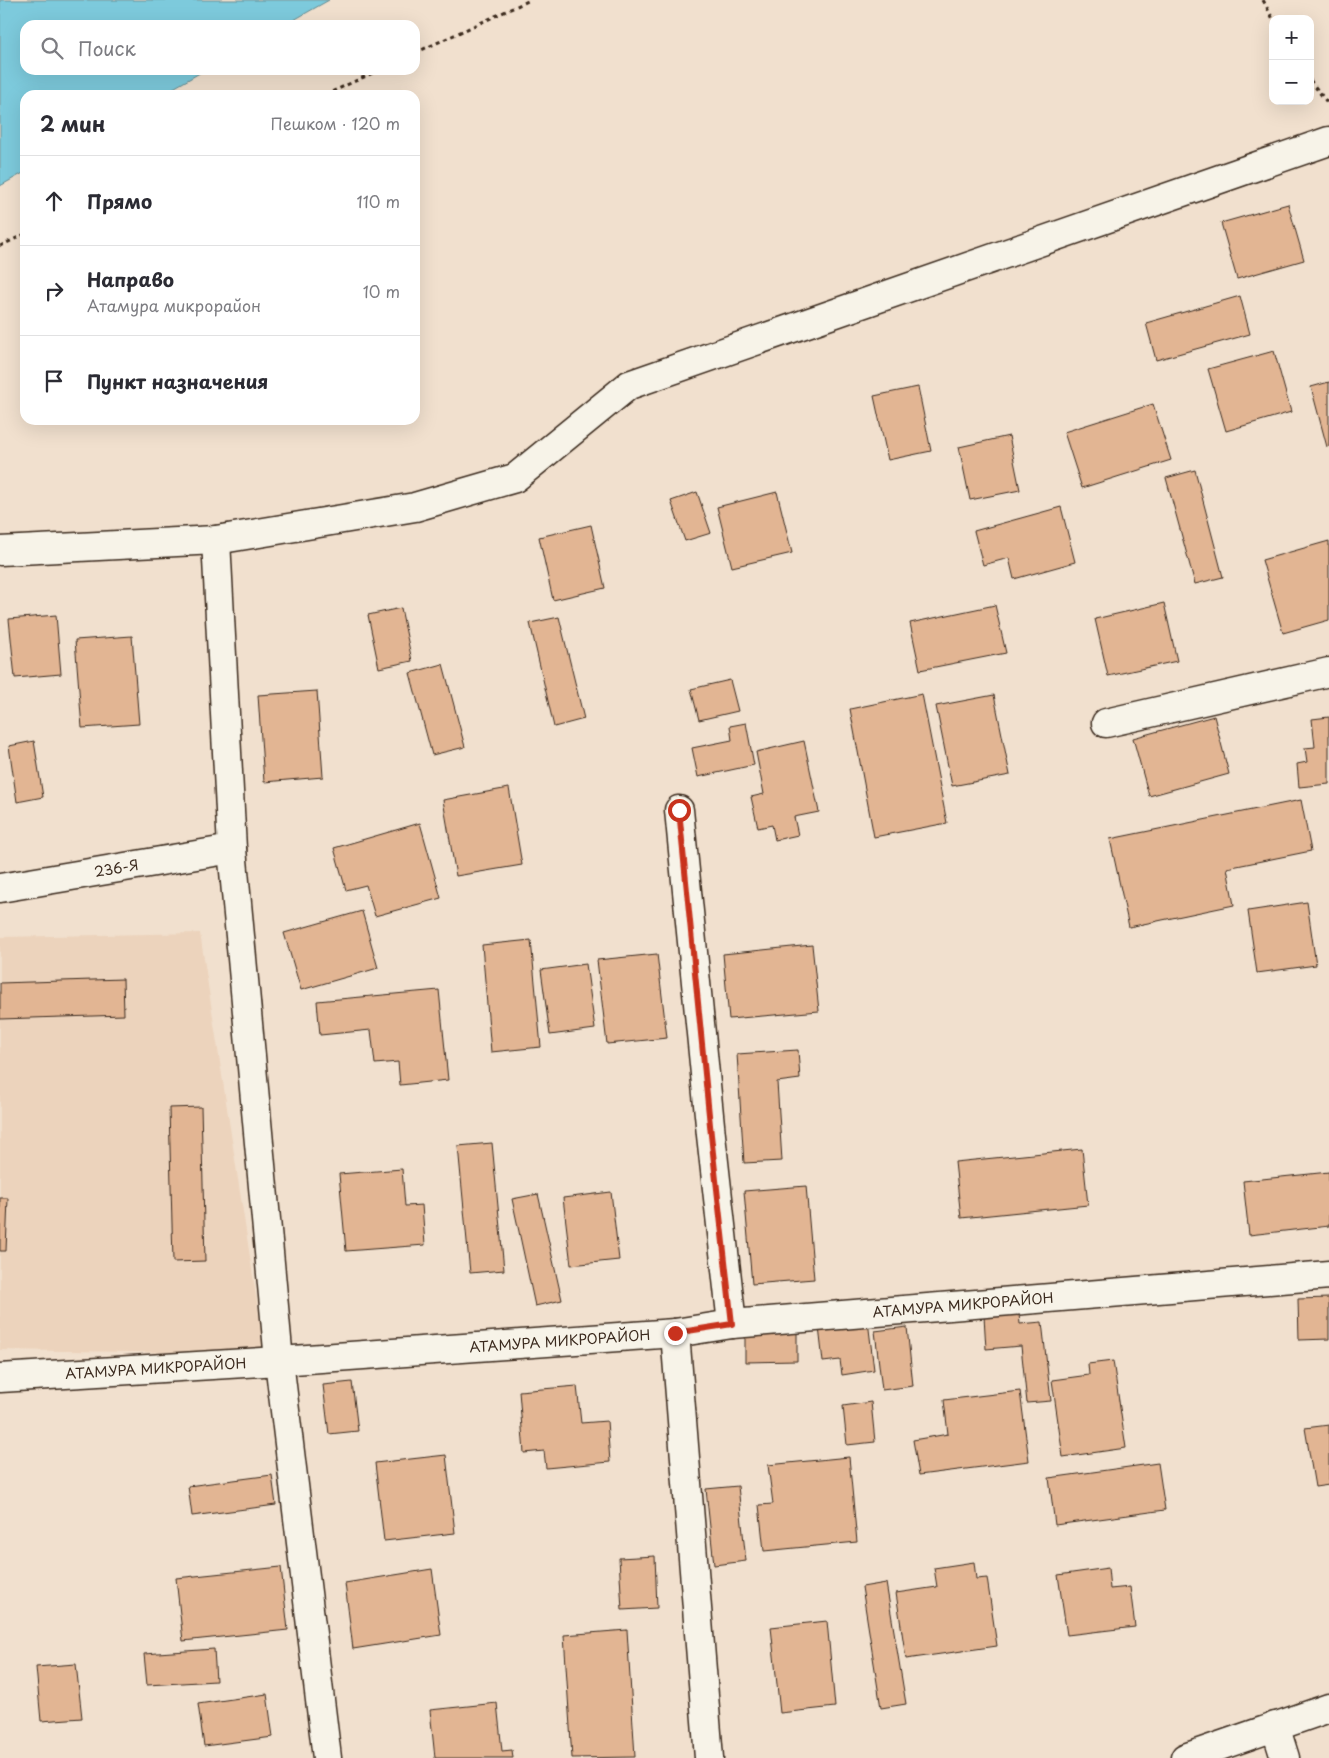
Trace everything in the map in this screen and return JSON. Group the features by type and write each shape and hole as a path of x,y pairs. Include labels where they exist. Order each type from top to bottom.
{"street":[{"path":"0,552 216,540 415,507 515,478 629,385 1329,141"},
{"path":"216,540 232,849 279,1362 327,1758"},
{"path":"1106,723 1329,672"},
{"path":"679,810 711,1135 732,1324"},
{"name":"236-Я","path":"0,888 232,849"},
{"name":"АТАМУРА МИКРОРАЙОН","path":"0,1378 279,1362 675,1333 732,1324 1329,1274"},
{"path":"675,1333 709,1758"},
{"path":"1186,1758 1329,1708"},
{"path":"1275,1726 1285,1758"}],"path":[{"path":"420,51 530,0"},
{"path":"1263,0 1271,15"},
{"path":"336,90 368,75"},
{"path":"1314,85 1329,105"},
{"path":"0,246 20,236"}],"shaded area":[{"path":"200,933 265,1354 0,1350 0,937"}],"water":[{"path":"0,0 329,0 294,20 20,20 20,75 196,75 170,90 20,90 20,175 0,186"}],"building":[{"path":"1288,204 1304,260 1237,279 1221,223"},
{"path":"1240,296 1250,334 1156,360 1146,323"},
{"path":"1274,351 1291,412 1226,431 1208,369"},
{"path":"1329,382 1329,446 1327,447 1311,387"},
{"path":"918,387 931,451 888,460 874,396"},
{"path":"1153,404 1171,460 1082,488 1064,432"},
{"path":"1009,436 1020,490 970,500 959,447"},
{"path":"1195,470 1223,577 1195,584 1166,478"},
{"path":"697,492 711,533 685,541 671,501"},
{"path":"777,492 792,553 732,567 717,507"},
{"path":"1061,507 1075,562 1014,579 1009,558 983,565 974,531"},
{"path":"591,525 605,588 553,600 539,537"},
{"path":"1329,541 1329,620 1283,633 1262,560"},
{"path":"1164,603 1177,661 1108,676 1095,619"},
{"path":"995,605 1006,653 920,670 910,623"},
{"path":"401,608 412,661 379,668 368,615"},
{"path":"56,615 61,674 15,678 9,619"},
{"path":"559,617 584,719 554,727 530,623"},
{"path":"132,636 139,724 82,728 75,640"},
{"path":"443,664 465,747 432,755 410,673"},
{"path":"730,680 738,711 699,720 691,689"},
{"path":"317,691 323,777 264,782 258,695"},
{"path":"922,694 947,823 874,837 850,709"},
{"path":"994,695 1010,775 952,786 936,706"},
{"path":"1214,716 1229,774 1149,796 1133,738"},
{"path":"1329,717 1329,784 1299,787 1297,764 1307,762 1305,748 1315,747 1312,719"},
{"path":"746,723 754,765 698,777 692,748 732,740 730,726"},
{"path":"34,741 43,797 17,802 9,746"},
{"path":"804,741 819,812 794,817 798,835 775,840 772,825 758,828 751,797 764,794 756,752"},
{"path":"509,788 522,865 456,876 443,800"},
{"path":"1301,800 1311,851 1227,868 1234,905 1129,927 1110,839"},
{"path":"420,823 441,898 375,916 366,885 346,890 334,848"},
{"path":"1307,902 1316,965 1257,973 1248,911"},
{"path":"362,911 378,968 301,990 284,933"},
{"path":"531,940 541,1047 491,1052 482,945"},
{"path":"812,945 819,1011 729,1019 723,954"},
{"path":"657,954 667,1038 607,1044 597,960"},
{"path":"586,964 595,1029 550,1035 541,970"},
{"path":"123,979 124,1015 0,1019 0,983"},
{"path":"439,990 448,1080 400,1085 398,1062 375,1064 371,1030 320,1035 317,1001"},
{"path":"798,1050 800,1079 777,1082 782,1161 744,1163 737,1054"},
{"path":"201,1107 205,1261 173,1262 169,1108"},
{"path":"492,1143 504,1270 470,1273 458,1146"},
{"path":"1082,1149 1088,1205 961,1218 955,1162"},
{"path":"402,1169 405,1206 422,1205 425,1245 346,1251 339,1174"},
{"path":"1329,1172 1329,1226 1249,1235 1243,1181"},
{"path":"806,1186 814,1279 752,1284 744,1191"},
{"path":"611,1192 619,1260 571,1265 563,1198"},
{"path":"538,1194 562,1300 535,1306 512,1199"},
{"path":"0,1198 8,1198 6,1251 0,1251"},
{"path":"1329,1298 1329,1339 1299,1340 1298,1299"},
{"path":"1019,1314 1020,1324 1042,1322 1051,1401 1027,1403 1021,1346 986,1349 984,1316"},
{"path":"868,1321 874,1370 842,1375 840,1360 823,1362 819,1327"},
{"path":"797,1327 797,1361 745,1362 745,1328"},
{"path":"907,1327 913,1386 882,1390 875,1331"},
{"path":"1113,1361 1126,1448 1063,1457 1052,1380 1089,1375 1088,1364"},
{"path":"352,1382 358,1431 329,1434 323,1385"},
{"path":"577,1386 581,1423 607,1421 610,1462 546,1468 544,1451 524,1453 519,1391"},
{"path":"1020,1391 1029,1461 919,1475 913,1440 948,1434 944,1400"},
{"path":"871,1402 875,1442 847,1445 843,1406"},
{"path":"1329,1425 1329,1485 1315,1487 1305,1428"},
{"path":"446,1455 455,1533 384,1541 375,1463"},
{"path":"849,1457 857,1542 764,1551 759,1505 773,1504 768,1465"},
{"path":"1158,1463 1165,1510 1055,1525 1049,1478"},
{"path":"272,1475 276,1505 192,1516 188,1486"},
{"path":"738,1486 746,1561 714,1565 706,1489"},
{"path":"655,1556 657,1608 622,1610 619,1558"},
{"path":"974,1562 976,1579 987,1578 997,1646 906,1659 896,1593 937,1587 934,1568"},
{"path":"281,1567 288,1630 183,1641 176,1578"},
{"path":"1108,1568 1110,1589 1130,1587 1135,1627 1067,1635 1058,1575"},
{"path":"432,1569 441,1635 353,1649 345,1583"},
{"path":"886,1583 906,1704 881,1708 862,1587"},
{"path":"827,1621 835,1707 780,1713 771,1627"},
{"path":"627,1630 635,1757 572,1758 564,1635"},
{"path":"214,1649 216,1681 147,1685 144,1654"},
{"path":"76,1664 82,1718 41,1721 36,1667"},
{"path":"267,1694 273,1737 204,1746 198,1704"},
{"path":"497,1703 502,1751 512,1750 513,1758 435,1758 430,1710"}],"route":[{"path":"675,1333 732,1324 711,1135 679,810"}]}
